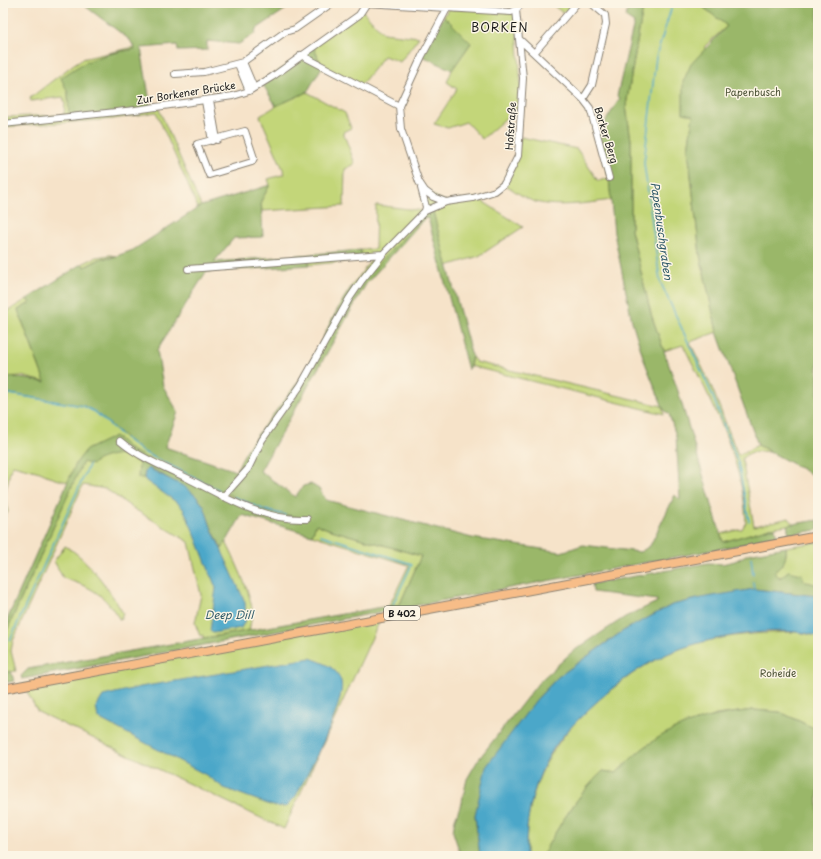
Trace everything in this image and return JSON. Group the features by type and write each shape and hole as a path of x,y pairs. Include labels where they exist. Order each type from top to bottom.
{"main road":[{"name":"B 402","path":"3,689 818,536"}],"street":[{"path":"175,74 204,72 240,63 285,32 295,29 332,3"},
{"path":"366,3 449,6 511,12 516,10 522,3"},
{"name":"Zur Borkener Brücke","path":"3,124 105,114 207,101 251,89 359,15 366,3"},
{"path":"534,53 577,3"},
{"name":"Borker Berg","path":"583,99 592,85 606,24 605,15 591,3"},
{"path":"223,497 248,470 262,440 302,385 349,300 383,254 425,211 426,207 419,182 401,130 399,106 422,56 449,6"},
{"name":"Hofstraße","path":"425,211 446,202 473,198 495,191 504,184 513,169 518,156 521,137 523,78 516,10"},
{"name":"Borker Berg","path":"519,40 583,99 590,108 609,178"},
{"path":"301,55 399,106"},
{"path":"240,63 251,89"},
{"path":"207,101 215,140"},
{"path":"245,131 254,160 252,162 209,175 197,144 215,140 245,131"},
{"path":"419,182 425,191 446,202"},
{"path":"188,269 383,254"},
{"path":"120,440 138,454 223,497 264,515 294,520 307,519"}],"green space":[{"path":"81,3 295,3 255,30 256,33 239,44 207,41 207,50 178,51 177,45 141,48 151,108 69,118 68,93 61,78 79,66 96,58 135,49 130,40"},
{"path":"550,3 573,3 563,13"},
{"path":"631,3 646,3 643,8 626,106 631,140 631,230 651,314 678,391 723,542 770,528 775,528 777,538 22,679 21,676 28,669 400,604 421,556 328,529 316,524 312,535 242,515 222,549 211,527 204,506 196,496 155,470 148,468 145,472 144,478 138,478 139,463 127,457 115,455 100,459 92,465 83,462 3,639 3,629 76,463 86,450 115,436 131,450 242,507 304,519 265,510 234,497 141,451 95,412 84,406 3,393 3,377 7,376 45,382 18,310 30,303 27,299 82,264 85,267 102,258 111,258 133,250 201,206 270,185 261,201 263,237 234,238 214,262 361,250 361,256 309,260 309,265 206,272 157,350 163,386 178,412 165,447 236,471 256,436 304,372 351,287 356,289 362,280 432,208 472,357 468,370 428,218 424,219 366,284 260,471 295,497 303,486 311,484 319,489 326,500 472,538 561,552 583,545 640,552 650,546 675,495 680,500 676,436 669,414 664,410 644,360 632,321 614,233 609,178 597,135 620,98 617,96 634,23 625,17"},
{"path":"646,3 698,3 727,26 705,46 688,149 700,255 717,332 690,342 712,388 738,455 758,445 772,453 764,451 752,452 742,459 754,526 789,518 793,524 770,528 723,542 721,534 742,529 746,522 744,499 739,476 724,430 683,345 664,351 651,314 631,230 631,140 626,106 643,8"},
{"name":"Papenbusch","path":"698,3 818,3 818,478 758,445 717,332 700,255 688,149 693,115 683,113 683,82 691,64 727,26"},
{"path":"448,9 516,10 522,104 482,139 466,122 448,128 434,124 457,89 447,82 452,70 471,43 444,16"},
{"path":"363,11 383,33 419,37 400,62 384,56 360,86 322,67 313,46"},
{"path":"444,16 471,43 452,70 422,56"},
{"path":"313,46 322,67 307,92 276,106 262,83"},
{"path":"134,47 135,49 105,54 68,93 69,118 158,107 201,206 198,208 156,112 113,119 3,127 3,117 64,115 65,103 63,97 31,101 30,98 82,59"},
{"path":"307,92 345,113 351,128 343,132 355,164 345,169 344,206 262,211 261,201 270,185 268,179 285,174 260,116 276,106"},
{"path":"521,137 577,149 598,181 609,178 611,200 559,205 538,203 530,200 504,184 513,169"},
{"path":"425,191 446,202 473,198 482,201 523,227 479,256 447,266 432,208 356,289 351,287 372,259 309,265 309,260 361,255 361,250 375,249 376,205 425,211"},
{"path":"110,255 116,256 102,258 84,267 82,264 96,257"},
{"path":"27,299 30,303 18,310 45,382 21,376 3,377 3,314"},
{"path":"472,357 476,362 662,406 664,414 470,366"},
{"path":"3,390 56,390 124,422 175,468 234,497 265,510 307,519 242,507 226,542 249,595 252,614 249,631 203,638 203,635 200,636 195,623 201,595 189,542 131,507 106,489 83,485 13,641 11,651 16,671 3,673 3,639 73,483 55,479 40,472 13,465 4,493 8,512 3,519"},
{"path":"818,520 818,530 789,534 787,525"},
{"path":"316,524 328,529 421,556 400,604 389,606 409,565 312,535"},
{"path":"818,542 818,585 777,576 774,572 784,561 786,547"},
{"path":"65,546 82,558 105,585 123,613 120,620 102,597 82,585 63,578 54,561"},
{"path":"786,547 784,561 774,572 780,578 788,571 802,574 804,581 818,585 818,596 754,589 672,605 623,631 558,677 536,700 475,815 480,856 461,856 453,832 455,819 462,801 467,779 478,760 539,682 572,652 625,617 657,602 657,600 593,592 592,584 708,563 722,564 735,561 748,554"},
{"path":"381,618 284,829 38,712 23,685"},
{"name":"Roheide","path":"797,632 818,636 818,730 780,712 753,710 716,715 649,744 616,773 603,771 577,800 542,856 526,856 527,830 531,806 537,784 546,764 558,744 572,726 608,692 634,673 654,661 693,644 745,635"},
{"path":"11,671 14,681 3,683 3,673"},
{"path":"753,710 780,712 818,730 818,856 542,856 569,811 585,790 603,771 616,773 649,744 661,736 686,724 726,714"}],"water":[{"name":"Deep Dill","path":"148,468 185,487 196,496 204,506 211,527 245,602 246,619 241,628 213,633 210,631 216,588 184,510 179,504 146,481 144,478 145,472"},
{"path":"754,589 818,596 818,636 800,632 782,631 728,637 691,645 661,657 641,668 604,695 573,725 552,751 545,763 535,788 527,829 526,856 480,856 475,815 486,767 536,700 558,677 623,631 672,605 701,598"},
{"path":"310,658 324,663 336,672 341,681 341,691 332,721 317,755 296,796 286,807 273,806 224,788 206,775 98,718 96,707 103,696 140,687"}],"waterway":[{"name":"Papenbuschgraben","path":"673,3 656,57 644,163 660,281 711,392 738,462 749,521"},
{"path":"3,393 83,406 95,412 121,435"},
{"path":"125,438 141,451 219,490"},
{"path":"10,640 89,465"},
{"path":"234,497 265,510 285,515"},
{"path":"321,535 412,564 393,604"},
{"name":"Papenbuschgraben","path":"751,557 753,574"},
{"name":"Papenbuschgraben","path":"753,582 754,590"}],"district":[{"name":"BORKEN","path":"500,27"}]}
